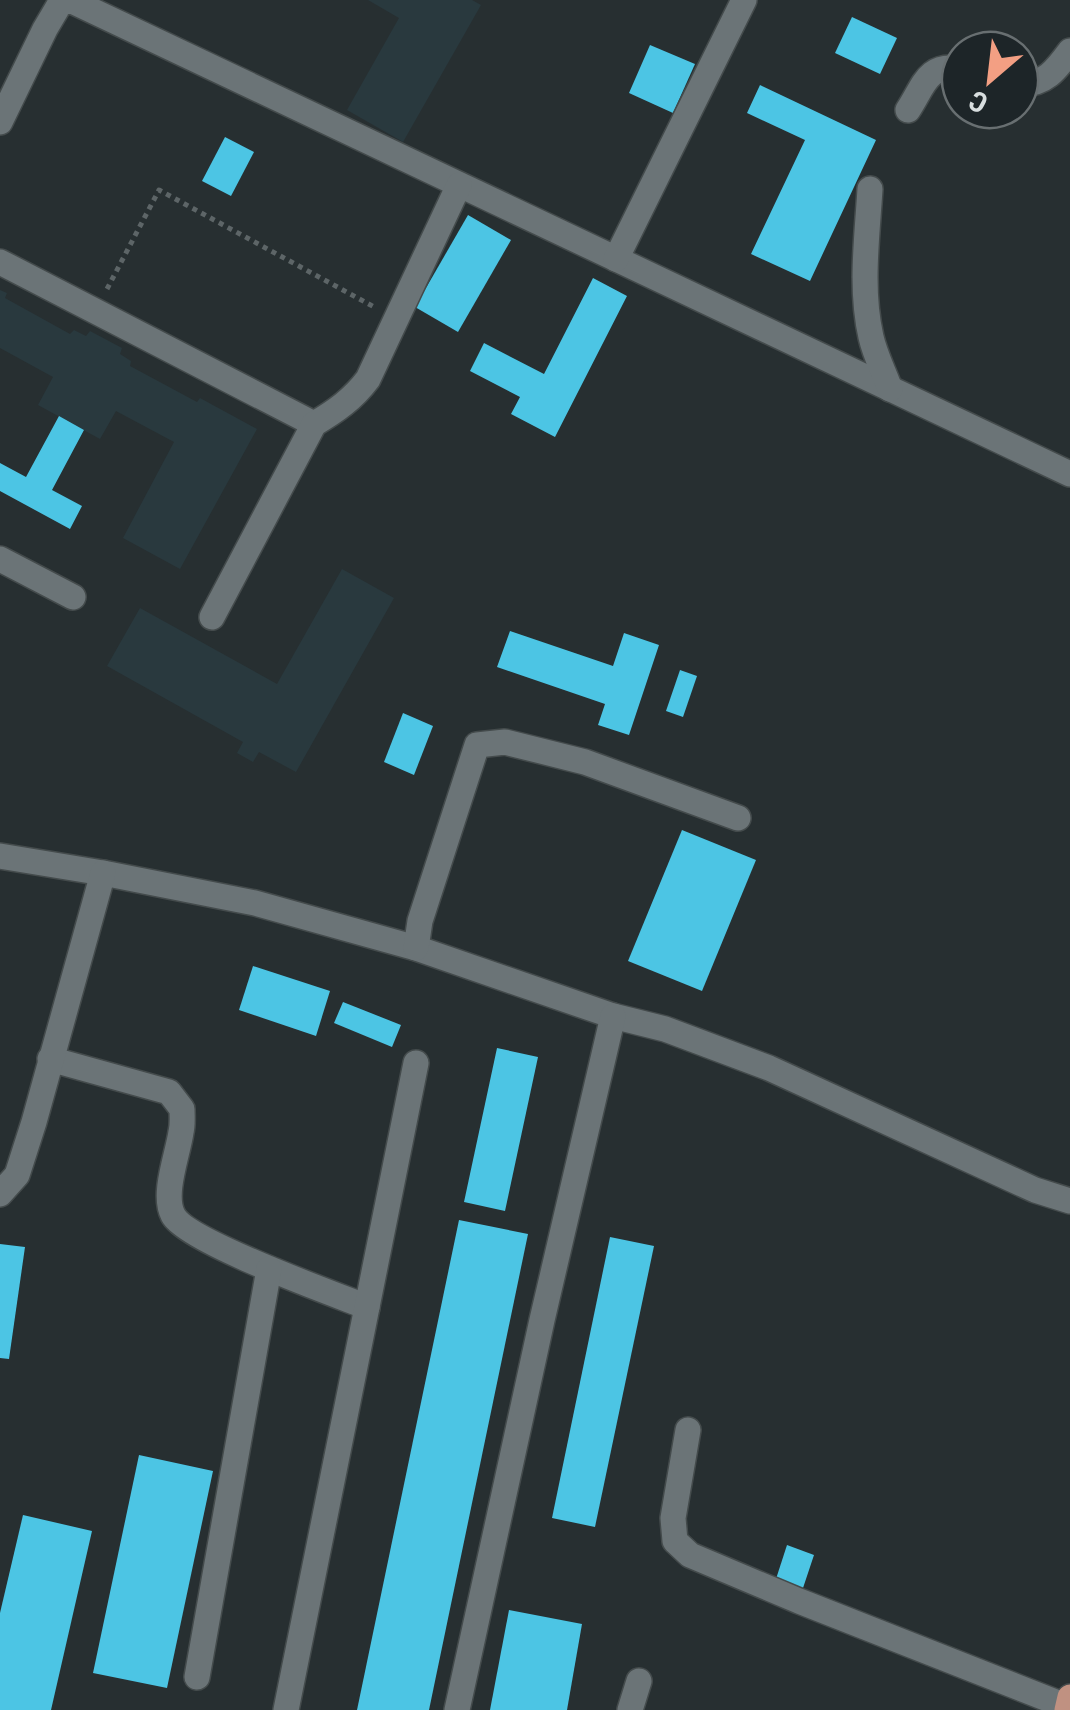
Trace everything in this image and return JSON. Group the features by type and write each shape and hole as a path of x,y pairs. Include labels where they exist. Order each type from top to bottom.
{"street":[{"path":"616,259 744,0"},
{"path":"0,122 45,29 58,8 72,1 1070,474"},
{"path":"1040,82 1058,68 1070,51"},
{"path":"908,110 934,70 940,68"},
{"path":"212,616 314,424 357,395 368,379 459,185"},
{"path":"870,189 866,301 872,340 890,389"},
{"path":"0,262 314,424"},
{"path":"0,559 73,597"},
{"path":"416,948 420,921 477,745 506,742 585,762 738,818"},
{"path":"0,856 255,903 416,948 613,1016 664,1029 769,1068 1035,1190 1070,1202"},
{"path":"0,1194 17,1175 103,873"},
{"path":"457,1710 613,1016"},
{"path":"50,1059 170,1092 182,1109 182,1131 169,1188 173,1215 189,1231 367,1307"},
{"path":"286,1710 416,1063"},
{"path":"197,1677 269,1268"},
{"path":"688,1430 673,1518 676,1541 690,1555 1068,1705"},
{"path":"630,1710 639,1681"}],"path":[{"path":"95,312 160,190 396,319"}],"shaded area":[{"path":"368,0 472,0 481,5 403,142 347,110 399,18"},
{"path":"0,290 7,293 5,298 70,334 74,330 86,336 90,331 122,348 120,354 131,361 130,366 257,429 180,569 123,538 174,442 116,411 100,439 38,405 53,377 0,348"},
{"path":"342,569 394,598 296,772 259,752 253,762 237,753 243,742 107,666 140,608 277,684"}],"building":[{"path":"852,17 897,38 880,74 835,53"},
{"path":"650,45 695,64 673,113 629,93"},
{"path":"760,85 876,140 810,281 751,254 805,140 747,113"},
{"path":"225,137 254,152 231,196 202,181"},
{"path":"468,215 511,240 458,332 415,307"},
{"path":"593,278 627,296 555,437 511,414 520,397 470,371 484,343 544,374"},
{"path":"59,416 84,430 52,490 82,506 70,529 0,491 0,463 26,477"},
{"path":"510,631 613,666 624,633 659,645 629,735 598,725 605,704 497,667"},
{"path":"680,670 697,676 683,717 666,711"},
{"path":"403,713 433,726 414,775 384,762"},
{"path":"682,830 756,860 702,991 628,961"},
{"path":"253,966 330,991 316,1036 239,1010"},
{"path":"343,1002 401,1025 392,1047 334,1023"},
{"path":"497,1048 538,1057 505,1211 464,1202"},
{"path":"459,1220 528,1234 429,1710 357,1710"},
{"path":"610,1237 654,1246 595,1527 552,1518"},
{"path":"0,1244 25,1247 9,1359 0,1358"},
{"path":"139,1455 213,1471 167,1688 93,1673"},
{"path":"23,1515 92,1531 51,1710 0,1710 0,1613"},
{"path":"787,1545 814,1555 802,1591 775,1582"},
{"path":"509,1610 582,1624 567,1710 490,1710"}]}
